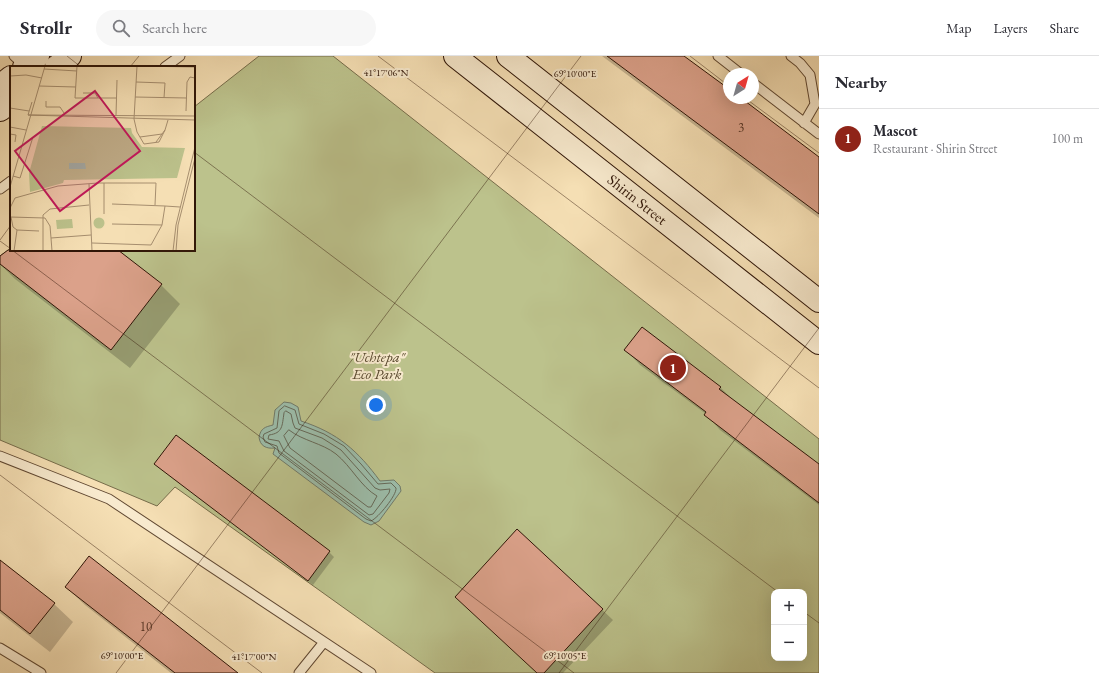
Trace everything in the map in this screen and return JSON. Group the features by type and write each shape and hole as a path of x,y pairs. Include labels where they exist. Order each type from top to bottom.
{"main road":[{"path":"57,66 70,56"},
{"name":"Shirin Street","path":"456,56 819,343"},
{"path":"508,56 819,301"},
{"path":"0,86 10,76"},
{"path":"0,110 10,103"}],"lane":[{"path":"166,66 180,56"},
{"path":"718,56 733,68"},
{"path":"791,56 800,63 810,75 814,104 804,123"},
{"path":"759,88 819,134"},
{"path":"0,189 10,182"},
{"path":"0,456 109,499 371,673"},
{"path":"299,673 324,642"},
{"path":"0,648 42,673"}],"green space":[{"name":"\"Uchtepa\" Eco Park","path":"259,56 333,56 819,439 819,673 435,673 175,487 157,506 0,440 0,256 10,249 10,251 195,251 195,106"}],"water":[{"path":"284,402 291,403 298,407 301,421 326,431 346,444 364,461 380,481 394,480 400,486 401,491 379,521 371,525 364,522 273,454 275,448 269,448 262,445 259,437 262,430 273,425 275,410"}],"building":[{"path":"607,56 684,56 723,85 723,104 749,104 819,157 819,214"},
{"path":"8,250 119,251 162,284 111,350 0,264 0,256"},
{"path":"642,327 721,387 719,389 819,464 819,503 704,415 706,412 624,350"},
{"path":"176,435 330,551 308,581 154,464"},
{"path":"517,529 603,609 544,673 537,673 455,597"},
{"path":"89,556 238,673 175,673 65,587"},
{"path":"0,560 55,603 30,634 0,610"}],"place":[{"name":"Mascot","path":"673,368"}]}
